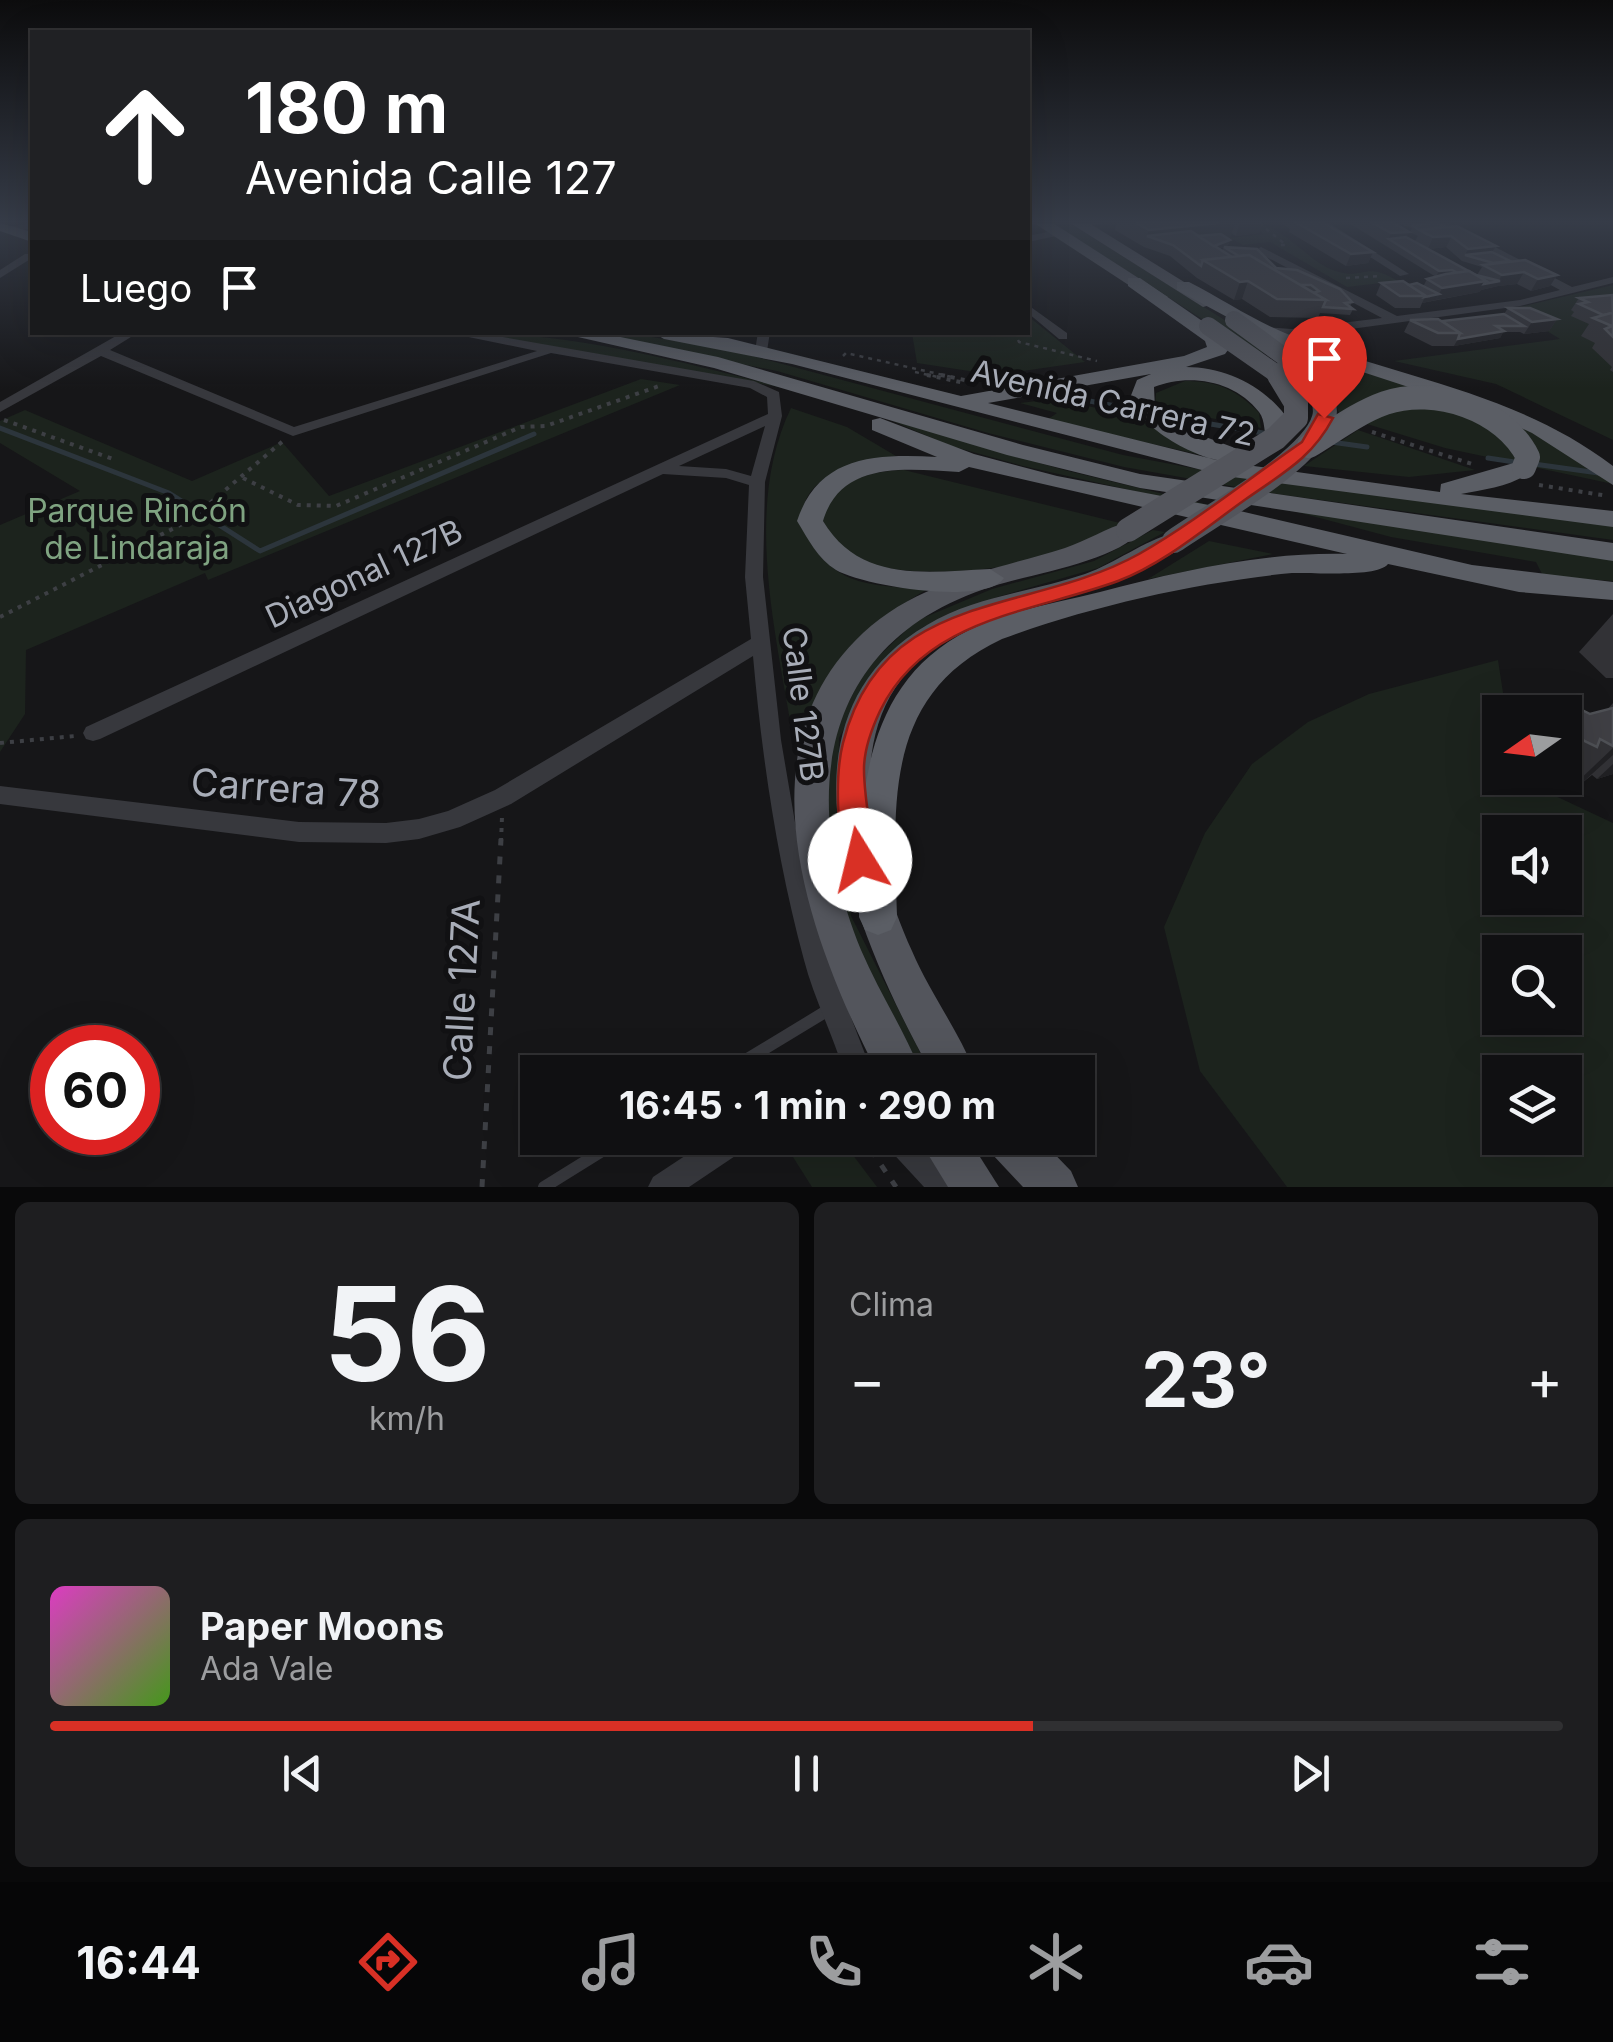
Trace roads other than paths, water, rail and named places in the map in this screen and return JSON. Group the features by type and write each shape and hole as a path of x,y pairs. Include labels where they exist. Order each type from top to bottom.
{"highway":[{"path":"943,400 993,398 1188,360 1218,350 1214,338 1134,282"},
{"path":"1183,286 1263,330 1527,423 1582,454 1613,478"},
{"name":"Avenida Carrera 72","path":"581,335 680,354 1015,450 1140,480 1613,552"},
{"name":"Avenida Carrera 72","path":"692,335 762,342 943,400 1174,458 1312,481 1613,519"},
{"path":"1341,360 1434,379 1504,400 1574,432 1613,459"},
{"path":"1276,438 1274,415 1265,404 1216,377 1174,374 1144,384 1139,394 1140,406 1150,417 1182,438 1312,481"},
{"name":"Avenida Carrera 72","path":"812,390 918,442 1018,472 1448,568 1544,586 1613,591"},
{"path":"1309,446 1383,404 1429,399 1471,409 1512,431 1524,444 1528,457 1524,467 1460,488 1398,491"},
{"path":"990,578 904,581 870,576 838,562 821,546 810,520 812,506 831,482 870,466 932,464 1018,472"},
{"path":"1140,480 1390,544 1542,570 1613,566"},
{"path":"878,918 878,824 886,757 894,728 913,696 942,664 971,642 1016,624 1260,565 1347,562 1448,568"}],"main road":[{"path":"891,1055 856,990 832,922 811,827 807,789 811,751 836,686 868,642 930,600 990,578 1053,564 1128,530 1276,438 1296,418 1294,394 1270,369 1128,278"},
{"path":"945,1055 906,986 860,860 850,767 860,726 878,689 902,659 932,634 1006,605 1112,575 1174,542 1309,446 1324,418 1319,386 1298,362 1171,278"},
{"path":"952,1155 976,1187"},
{"path":"1024,1155 1055,1187"}],"street":[{"path":"1315,278 1395,320"},
{"path":"1547,278 1571,291"},
{"path":"1263,330 1292,333 1508,305 1613,280"},
{"path":"1030,310 1063,336"},
{"path":"0,408 128,335"},
{"path":"466,335 754,386 774,406"},
{"path":"475,374 493,362 504,342"},
{"path":"101,351 293,432 550,350"},
{"name":"Diagonal 127B","path":"94,732 661,469 774,406"},
{"name":"Calle 127B","path":"774,406 757,482 754,577 760,644 786,834 845,1055"},
{"name":"Diagonal 127B","path":"661,469 726,474 757,482"},
{"name":"Carrera 78","path":"0,795 299,832 386,833 452,820 503,797 760,644"},
{"path":"663,1187 711,1155"},
{"path":"900,1155 944,1187"}],"lane":[{"path":"754,1055 832,1008"},
{"path":"544,1187 596,1155"}],"waterway":[{"path":"1069,397 1141,411"},
{"path":"1158,415 1269,434"},
{"path":"0,428 169,493 260,551 534,434"},
{"path":"1331,442 1367,447"},
{"path":"1488,458 1521,463"},
{"path":"1534,464 1613,475"}],"park label":[{"name":"Parque Rincón de Lindaraja","path":"137,530"}]}
